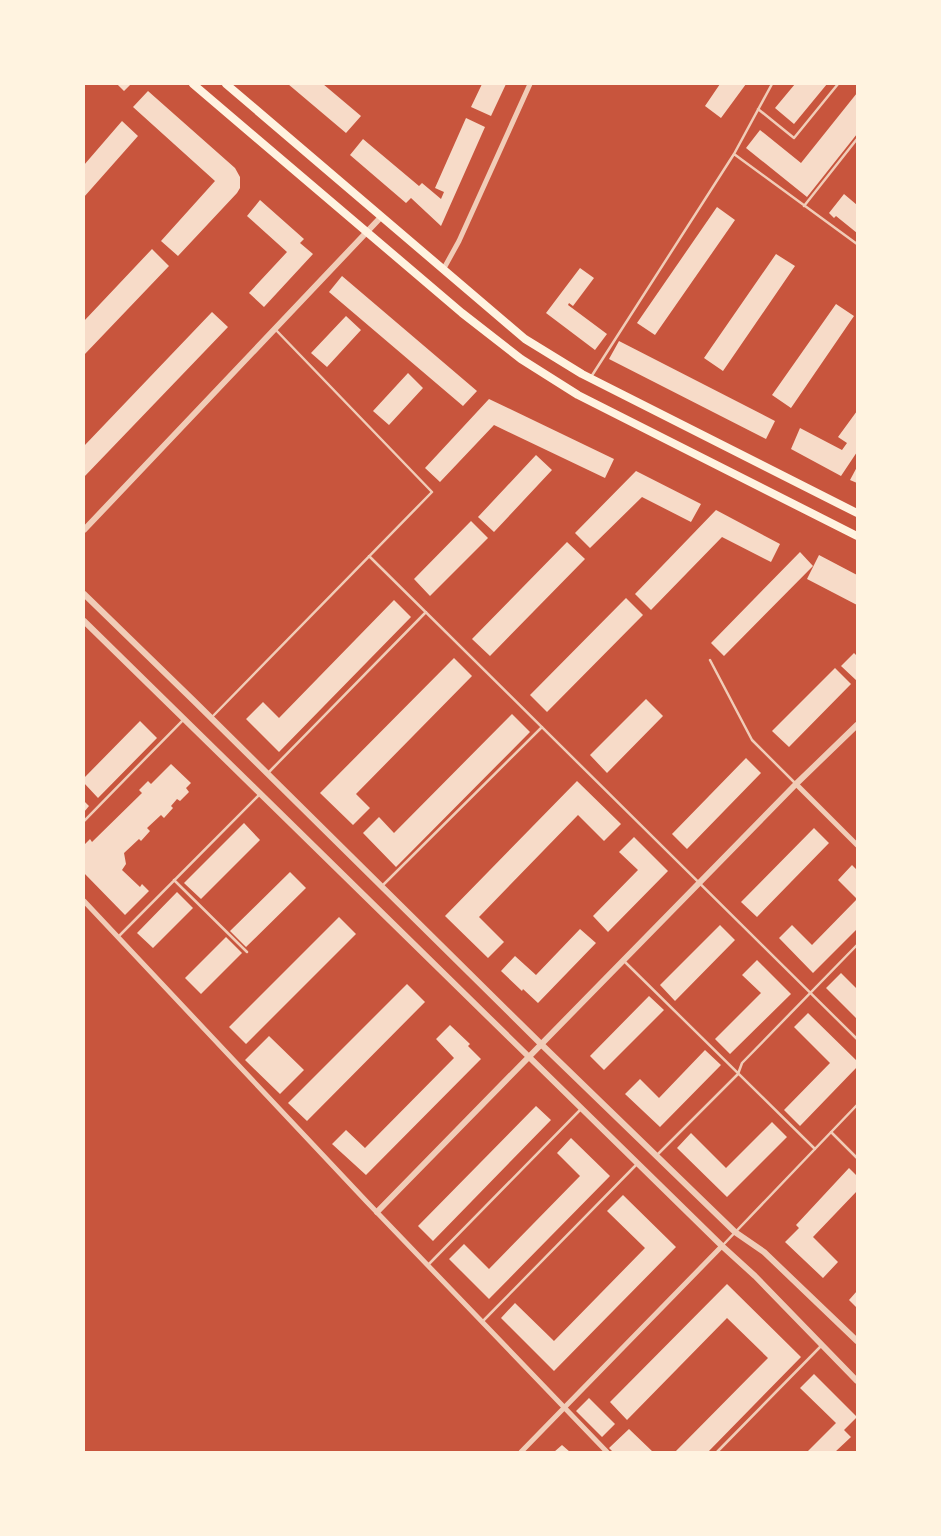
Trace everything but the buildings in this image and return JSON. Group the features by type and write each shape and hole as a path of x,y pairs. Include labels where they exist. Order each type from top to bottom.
{"main road":[{"path":"193,84 462,313 521,359 578,395 857,536"},
{"path":"226,84 443,270 526,338 590,378 857,513"}],"street":[{"path":"443,270 459,241 530,84"},
{"path":"84,530 381,217"},
{"path":"84,594 656,1156 735,1232 764,1252 794,1278 857,1341"},
{"path":"84,621 722,1246 755,1276 857,1381"},
{"path":"377,1212 857,724"},
{"path":"796,784 857,845"},
{"path":"84,901 428,1266 607,1452"},
{"path":"521,1452 722,1246"}],"lane":[{"path":"590,378 734,154 772,84"},
{"path":"758,109 794,138 838,84"},
{"path":"804,206 857,139"},
{"path":"734,154 857,244"},
{"path":"212,718 432,492 275,329"},
{"path":"369,556 857,1039"},
{"path":"268,773 426,612"},
{"path":"710,660 752,740 796,784"},
{"path":"84,821 184,719"},
{"path":"382,886 542,726"},
{"path":"119,936 260,793"},
{"path":"174,880 247,952"},
{"path":"656,1156 738,1074 742,1063 857,945"},
{"path":"624,961 815,1149"},
{"path":"722,1246 857,1105"},
{"path":"428,1266 582,1108"},
{"path":"831,1132 857,1158"},
{"path":"482,1322 638,1164"},
{"path":"717,1452 823,1345"}]}
